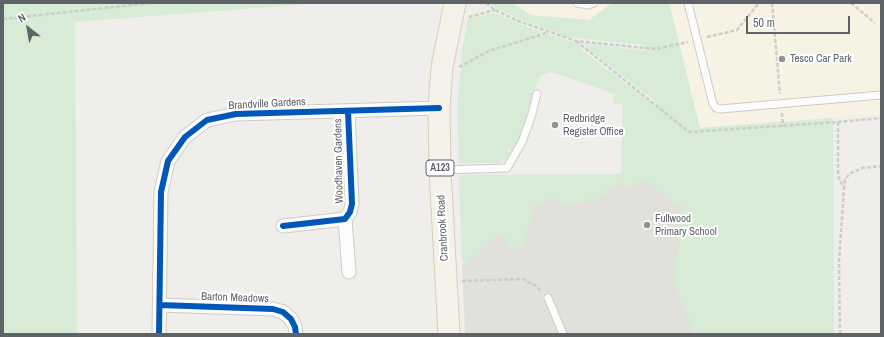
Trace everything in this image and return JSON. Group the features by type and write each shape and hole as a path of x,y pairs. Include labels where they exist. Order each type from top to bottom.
{"main road":[{"name":"Cranbrook Road","path":"449,334 440,170 439,108 441,80 453,12"}],"street":[{"name":"Brandville Gardens","path":"159,334 161,192 168,161 184,137 207,120 236,114 439,108"},
{"name":"Woodhaven Gardens","path":"348,111 352,204 350,212 345,219 349,272"},
{"name":"Woodhaven Gardens","path":"283,226 345,219"},
{"name":"Barton Meadows","path":"160,305 273,309 283,312 290,319 295,327 296,334"}],"lane":[{"path":"577,3 588,5 594,3"},
{"path":"688,3 713,104 716,108 720,109 881,95"},
{"path":"440,170 507,168 522,142 537,94"},
{"path":"548,298 563,334"}],"path":[{"path":"3,19 151,3"},
{"path":"486,3 495,10 518,21 576,40 649,49 662,48 737,30 759,3"},
{"path":"772,3 783,126"},
{"path":"851,3 875,23"},
{"path":"453,12 495,10"},
{"path":"441,80 464,63 489,51 550,32"},
{"path":"838,122 838,176 844,188"},
{"path":"844,334 840,333 839,262 845,180 849,174 862,168 881,166"},
{"path":"460,281 523,279 536,286 548,298"}],"shaded area":[{"path":"513,3 612,3 589,20 531,15"},
{"name":"Tesco Car Park","path":"669,3 881,3 881,114 700,128"},
{"name":"Fullwood Primary School","path":"624,144 834,334 465,334 459,181 518,183 623,181"}],"green space":[{"path":"3,3 322,3 75,22 77,334 3,334"},
{"path":"490,3 512,3 531,15 589,20 612,3 669,3 700,128 833,118 834,334 694,334 674,281 683,210 646,180 623,189 622,181 599,198 565,207 556,198 534,206 524,244 514,252 499,233 463,267 459,175 621,174 623,104 613,104 615,94 552,72 541,75 534,91 524,91 533,93 521,136 512,152 508,147 507,149 510,154 506,160 499,163 459,163 457,108 463,45 468,19 495,13 544,33 538,34 540,36 548,34 575,43 592,58 658,108 656,102 586,47 584,43 645,51 644,45 568,37 519,19 496,8"}],"cycle path":[{"path":"159,334 161,192 168,161 185,137 207,120 236,114 439,108"},
{"path":"283,226 345,219 350,212 352,204 348,111"},
{"path":"160,305 273,309 283,312 291,319 295,327 296,334"}],"place":[{"name":"Tesco Car Park","path":"782,59"},
{"name":"Redbridge Register Office","path":"555,125"},
{"name":"Fullwood Primary School","path":"647,225"}]}
